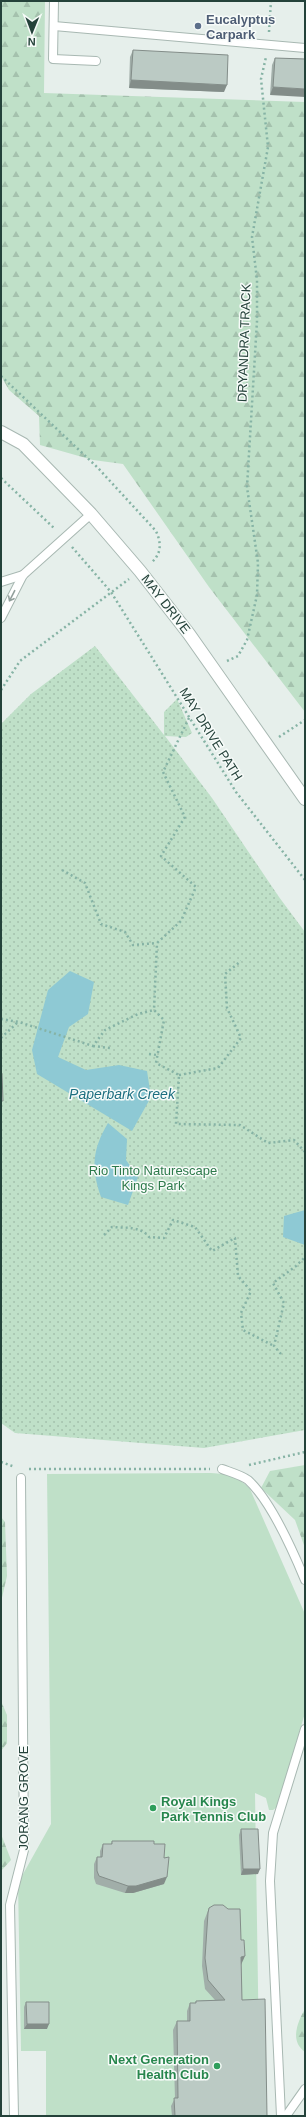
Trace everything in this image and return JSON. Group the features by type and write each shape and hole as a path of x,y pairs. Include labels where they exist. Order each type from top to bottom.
{"street":[{"name":"MAY DRIVE","path":"1,432 23,444 91,514 140,571 189,634 305,799"}],"lane":[{"path":"54,1 54,59 96,61"},
{"path":"54,26 268,46 305,48"},
{"path":"1,618 24,575 91,514"},
{"path":"1,582 24,575"},
{"path":"222,1469 247,1480 267,1504 293,1551 305,1580"},
{"name":"JORANG GROVE","path":"14,2116 10,1905 24,1850 21,1478"},
{"path":"281,2116 270,1881 273,1833 305,1729"},
{"path":"286,2116 305,2089"}],"path":[{"name":"DRYANDRA TRACK","path":"213,668 238,656 248,640 257,595 258,563 246,487 257,321 257,280 252,237 268,147 261,79 268,46 271,1"},
{"path":"1,376 98,468 156,531 161,542 159,551 154,560 20,661 1,690"},
{"name":"MAY DRIVE PATH","path":"111,592 236,792 305,880"},
{"path":"62,870 85,883 100,924 125,932 133,945 158,943 181,921 196,887 161,856 185,817 163,772 189,718"},
{"path":"267,744 305,720"},
{"path":"158,943 154,1010 164,1020 156,1063 179,1074 218,1068 241,1038 227,1008 225,974 241,961"},
{"path":"93,1046 105,1030 138,1014 154,1010"},
{"path":"1,1019 19,1022 93,1046 110,1048"},
{"path":"1,1038 19,1022"},
{"path":"149,1054 157,1055"},
{"path":"179,1074 176,1124 240,1125 268,1143 294,1140 305,1152"},
{"path":"104,1235 112,1228 132,1228 145,1232 149,1237 164,1238 173,1220 195,1227 212,1251 235,1238 238,1276 251,1291 241,1313 244,1330 274,1346 281,1354"},
{"path":"274,1346 284,1303 273,1283 296,1266 305,1257"},
{"path":"1,1462 21,1469 222,1469 258,1463 305,1452"}],"green space":[{"path":"1,1 45,1 44,93 305,102 305,712 209,587 123,464 93,460 40,445 39,416 9,390 1,376"},
{"name":"Rio Tinto Naturescape Kings Park","path":"95,646 164,735 164,712 177,699 192,733 186,737 165,736 212,798 279,897 305,932 305,1430 204,1448 15,1433 1,1423 1,724 31,694"},
{"path":"305,1465 305,1548 295,1520 261,1488 270,1471"},
{"name":"Royal Kings Park Tennis Club","path":"211,1473 232,1476 241,1481 250,1489 305,1614 305,1713 277,1807 273,1810 269,1810 266,1798 255,1793 260,2116 46,2116 46,2051 21,2051 18,1883 51,1824 47,1474"},
{"path":"1,1517 5,1522 7,1576 1,1602"},
{"path":"1,1701 7,1715 7,1743 1,1751"},
{"path":"1,1834 11,1860 1,1871"},
{"path":"305,2009 305,2052 297,2042 296,2031"}],"water":[{"name":"Paperbark Creek","path":"70,971 94,982 88,1014 69,1027 58,1057 86,1070 119,1065 147,1071 151,1097 132,1131 37,1074 32,1050 48,990"},
{"path":"108,1123 127,1139 126,1160 138,1177 128,1205 101,1197 98,1187 95,1168 96,1151"},
{"path":"305,1210 305,1245 283,1237 284,1216"}],"building":[{"path":"133,50 228,55 227,85 131,80"},
{"path":"275,58 305,59 305,89 273,87"},
{"path":"1,1071 2,1074 3,1101 1,1101"},
{"path":"241,1829 258,1829 260,1869 243,1869"},
{"path":"112,1841 154,1841 154,1844 165,1844 164,1858 169,1857 167,1877 136,1886 128,1886 99,1876 97,1871 97,1857 102,1857 103,1844 112,1844"},
{"name":"Next Generation Health Club","path":"214,1905 223,1905 228,1909 240,1909 241,1940 244,1940 245,1956 241,1957 242,2000 265,1999 267,2116 175,2116 174,2098 178,2098 177,2021 190,2021 190,2003 196,2003 196,2001 225,2000 208,1980 205,1958 208,1913 209,1908"},
{"path":"26,2002 49,2002 49,2024 27,2024"}],"place":[{"name":"Eucalyptus Carpark","path":"198,26"},
{"name":"Royal Kings Park Tennis Club","path":"153,1808"},
{"name":"Next Generation Health Club","path":"217,2066"}]}
